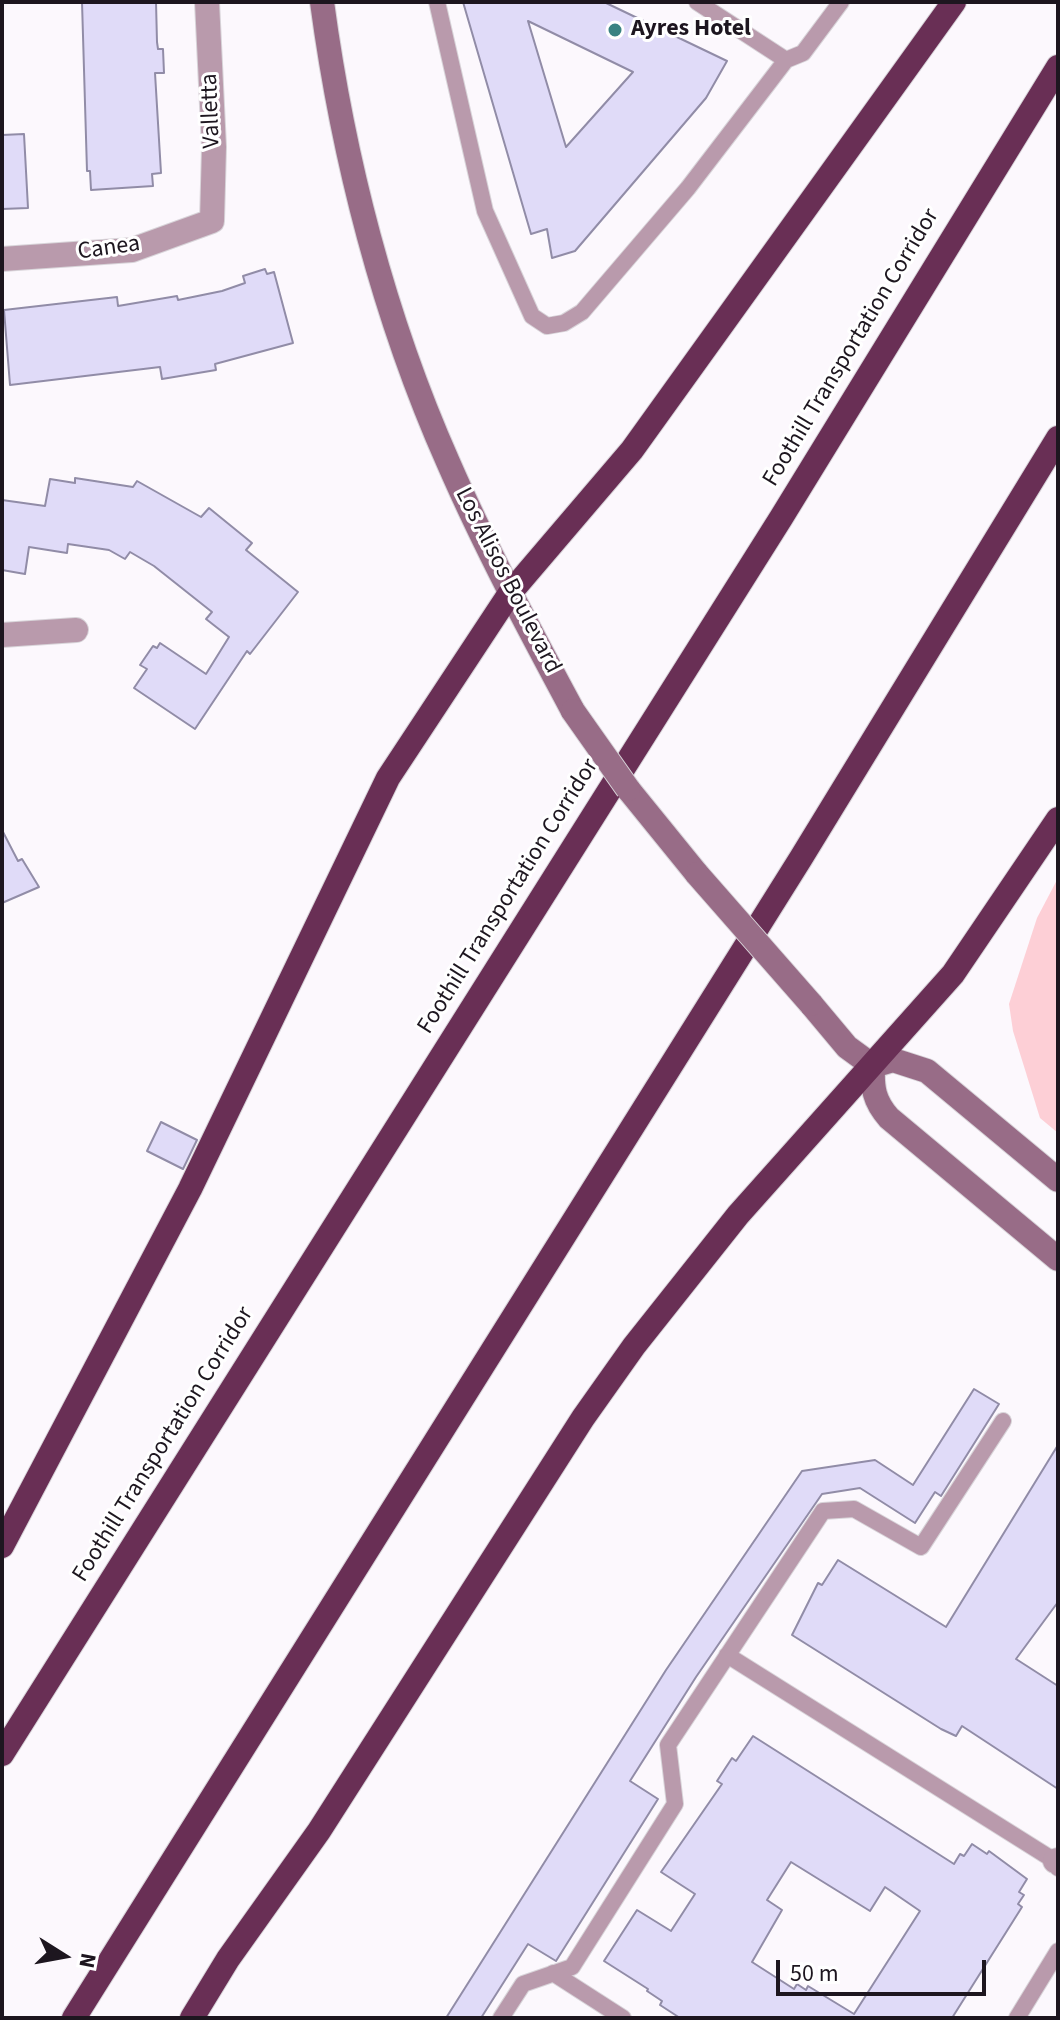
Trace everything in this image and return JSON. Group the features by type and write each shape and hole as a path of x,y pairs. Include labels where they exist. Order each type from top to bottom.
{"highway":[{"path":"2,1546 190,1189 388,778 510,593 632,450 954,2"},
{"name":"Foothill Transportation Corridor","path":"2,1754 781,518 1058,67"},
{"path":"74,2018 801,858 1058,438"},
{"path":"192,2018 228,1959 319,1831 583,1418 634,1346 738,1215 953,974 1058,819"}],"main road":[{"name":"Los Alisos Boulevard","path":"322,2 349,154 391,306 447,460 510,593 573,711 628,789 697,874 847,1047 873,1066"},
{"path":"1058,1180 927,1071 893,1060 873,1066 872,1088 877,1105 889,1118 1058,1259"}],"street":[{"name":"Valletta","path":"207,2 214,147 212,221"},
{"name":"Canea","path":"2,259 132,250 212,221"},
{"path":"2,635 76,630"}],"lane":[{"path":"437,2 485,211 532,316 547,326 564,323 582,312 688,188 786,60 803,53 841,2"},
{"path":"697,2 786,60"},
{"path":"501,2018 523,1984 572,1967 675,1804 668,1745 823,1511 854,1509 921,1547 1003,1421"},
{"path":"727,1655 1057,1863"},
{"path":"1017,2018 1058,1951"},
{"path":"553,1973 623,2018"}],"shaded area":[{"path":"1058,878 1058,1133 1040,1118 1013,1031 1009,1004 1037,918"}],"building":[{"path":"82,2 156,2 157,42 158,49 163,49 164,73 155,73 161,173 152,174 153,186 91,190 90,171 87,171"},
{"path":"463,2 604,2 727,61 706,98 575,251 552,258 547,229 531,234","holes":["528,21 633,72 566,147"]},
{"path":"24,134 28,208 2,209 2,135"},
{"path":"265,269 267,274 274,272 293,343 215,364 216,370 162,379 160,367 10,385 4,310 117,297 118,306 177,296 178,300 245,283 243,276"},
{"path":"75,478 133,487 137,481 201,517 209,508 252,543 246,550 298,592 250,654 247,651 195,729 134,688 147,669 140,665 153,646 157,648 160,643 206,674 229,637 206,619 212,612 154,566 130,552 125,559 109,550 68,544 67,553 29,547 25,574 2,570 2,500 45,506 50,479 75,483"},
{"path":"2,830 18,861 22,859 39,887 2,903"},
{"path":"161,1122 197,1140 183,1169 147,1151"},
{"path":"974,1389 999,1404 941,1496 935,1492 915,1523 860,1488 822,1494 696,1677 630,1781 658,1799 556,1961 528,1944 481,2018 446,2018 666,1670 802,1471 875,1460 913,1485"},
{"path":"1058,1445 1058,1602 1016,1659 1058,1686 1058,1789 962,1726 956,1736 941,1729 792,1635 818,1583 822,1585 838,1560 946,1627"},
{"path":"753,1736 954,1864 972,1844 987,1854 989,1851 1027,1879 1019,1892 1024,1895 1018,1904 1022,1907 952,2018 680,2018 660,2005 662,2001 648,1989 604,1961 637,1910 671,1931 695,1894 661,1872 722,1784 717,1781 732,1758 736,1761","holes":["791,1862 870,1911 885,1887 920,1911 854,2014 808,1986 806,1990 797,1984 794,1989 752,1962 782,1910 767,1900"]}],"place":[{"name":"Ayres Hotel","path":"615,30"}]}
